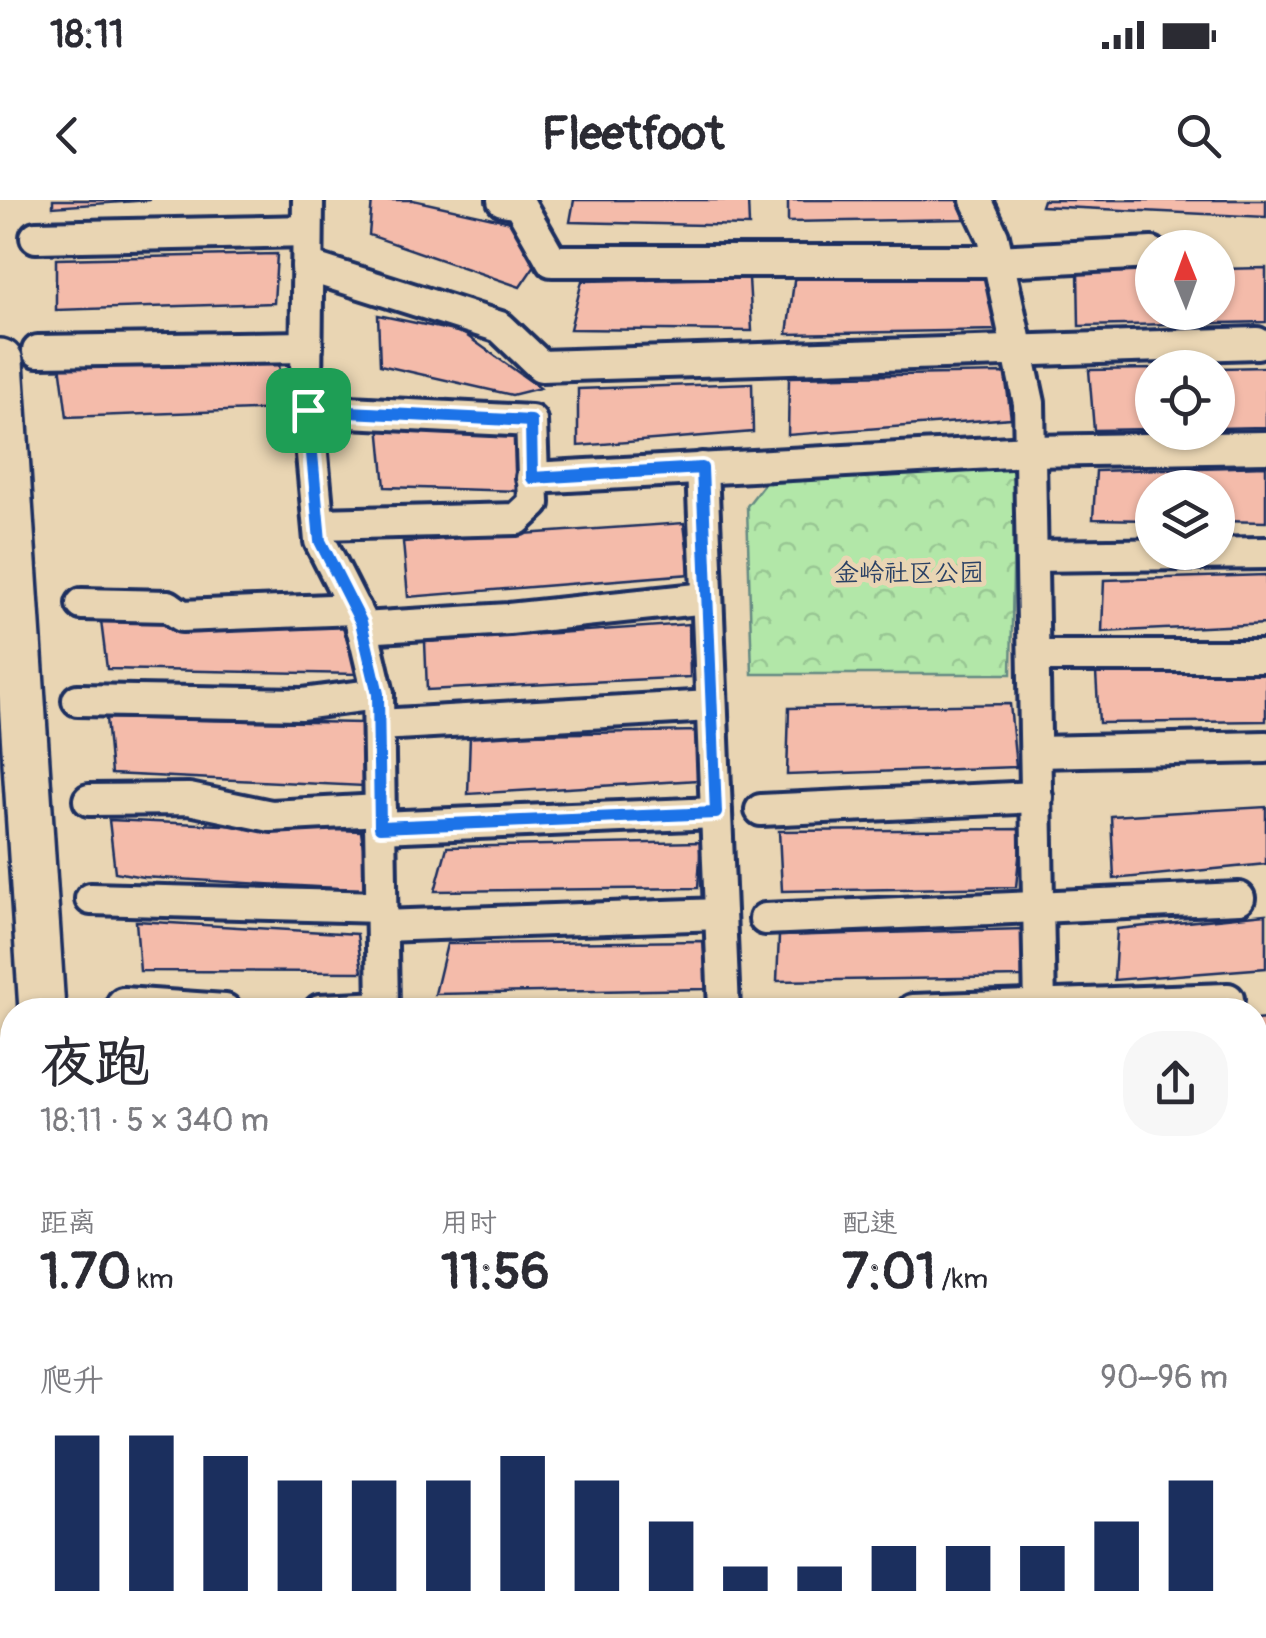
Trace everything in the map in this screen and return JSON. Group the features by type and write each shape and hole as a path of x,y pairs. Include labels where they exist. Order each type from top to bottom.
{"main road":[{"path":"19,357 42,998"}],"street":[{"path":"308,200 308,410 320,541 358,618 378,710 383,998"},
{"path":"976,200 993,236 1029,403 1040,998"},
{"path":"511,202 552,261 998,261 1135,254"},
{"path":"36,236 307,231"},
{"path":"307,266 500,328 541,366 1257,344"},
{"path":"19,357 307,347"},
{"path":"308,410 531,421 534,502 518,519 319,524"},
{"path":"532,478 1030,451 1266,447"},
{"path":"702,468 724,998"},
{"path":"1032,556 1266,554"},
{"path":"82,604 168,606 182,616 509,619 707,598"},
{"path":"1034,656 1266,656"},
{"path":"78,700 302,704 378,710 711,706"},
{"path":"1036,752 1266,747"},
{"path":"761,810 1036,797"},
{"path":"88,800 189,799 271,816 380,819 716,813"},
{"path":"766,919 1239,898"},
{"path":"91,899 382,916 720,914"}],"green space":[{"name":"金岭社区公园","path":"944,468 1015,470 1011,674 752,674 747,506 768,479"}],"building":[{"path":"53,200 150,200 53,207"},
{"path":"372,200 413,200 511,222 535,265 520,287 369,235"},
{"path":"574,200 748,200 749,226 570,222"},
{"path":"788,200 958,200 965,219 788,222"},
{"path":"1043,200 1266,200 1266,217 1041,206"},
{"path":"277,254 274,303 56,310 56,259"},
{"path":"1266,268 1266,322 1235,323 1235,269"},
{"path":"1135,271 1135,325 1079,326 1078,272"},
{"path":"987,272 998,330 787,334 795,274"},
{"path":"749,278 752,331 570,329 582,281"},
{"path":"378,315 463,333 540,388 512,395 380,365"},
{"path":"279,360 282,409 67,417 60,364"},
{"path":"1266,367 1266,427 1235,428 1235,368"},
{"path":"1135,369 1135,429 1094,430 1089,370"},
{"path":"1005,373 1011,418 788,435 789,377"},
{"path":"752,383 753,432 578,446 578,389"},
{"path":"379,425 521,437 519,491 385,487"},
{"path":"1266,466 1266,522 1235,521 1235,470 1135,470 1135,520 1093,519 1096,471"},
{"path":"684,523 690,574 408,597 403,542"},
{"path":"1266,575 1266,624 1102,632 1104,580"},
{"path":"101,621 343,627 359,674 107,669"},
{"path":"689,624 690,677 427,690 425,642"},
{"path":"1266,671 1266,721 1099,723 1096,673"},
{"path":"1010,704 1016,767 787,775 789,708"},
{"path":"106,718 363,723 364,786 111,774"},
{"path":"700,731 698,780 468,794 470,735"},
{"path":"1266,807 1266,864 1114,879 1111,816"},
{"path":"109,820 361,831 369,890 143,877 115,872"},
{"path":"1022,829 1016,887 782,891 779,831"},
{"path":"701,842 698,888 435,891 447,847"},
{"path":"1266,914 1266,968 1114,980 1117,929"},
{"path":"136,921 357,934 362,972 140,971"},
{"path":"1023,929 1022,977 777,981 779,936"},
{"path":"703,941 707,989 435,994 447,944"}],"route":[{"path":"308,410 531,421 532,478 702,468 716,813 380,827 378,694 361,622 320,541 308,410"}]}
